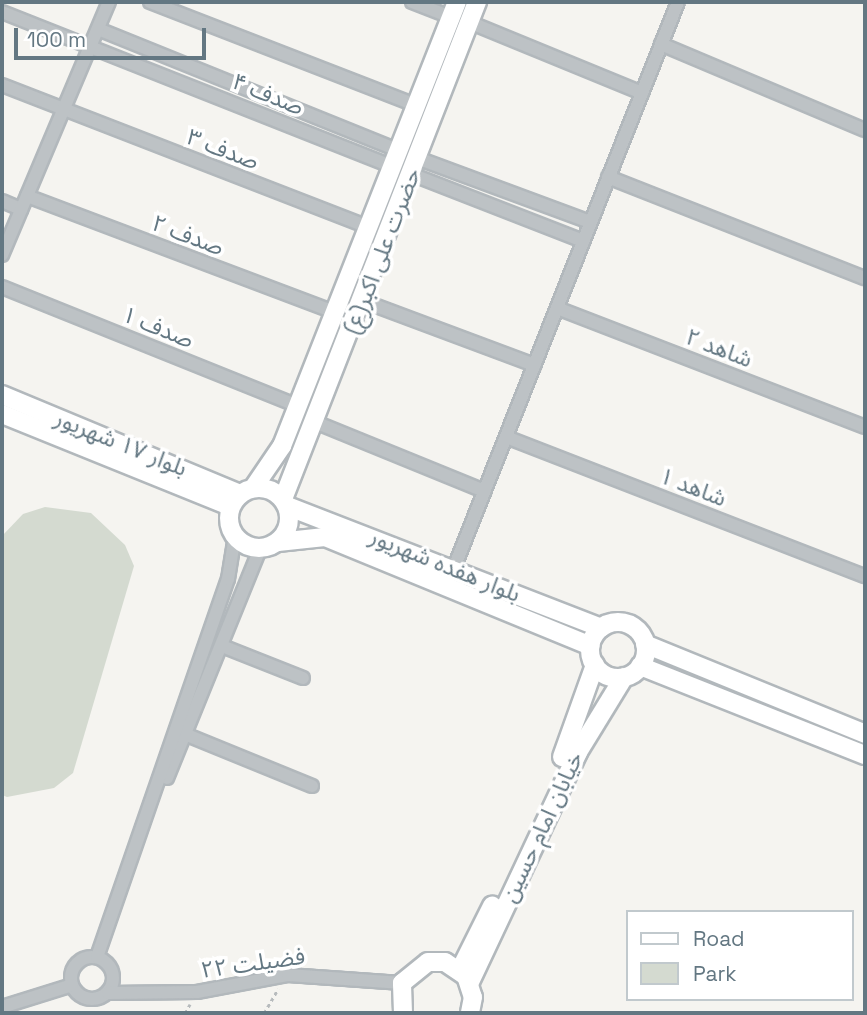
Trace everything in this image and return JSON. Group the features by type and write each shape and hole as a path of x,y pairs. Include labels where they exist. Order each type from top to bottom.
{"street":[{"path":"2,255 109,2"},
{"path":"150,2 416,105"},
{"path":"412,2 459,14 642,93"},
{"name":"حضرت علی اکبر(ع)","path":"242,496 282,446 416,105 459,14 477,2"},
{"path":"454,568 678,2"},
{"name":"صدف ۴","path":"2,12 394,158"},
{"name":"حضرت علی اکبر(ع)","path":"269,545 286,531 285,502 414,166 459,14"},
{"name":"صدف ۴","path":"98,29 394,158"},
{"path":"661,44 865,130"},
{"name":"صدف ۳","path":"2,85 368,228"},
{"path":"394,158 583,241"},
{"path":"414,166 590,222"},
{"path":"608,177 865,278"},
{"name":"صدف ۲","path":"2,201 24,203 334,312"},
{"name":"صدف ۱","path":"2,287 298,406"},
{"path":"363,301 534,365"},
{"name":"شاهد ۲","path":"557,308 865,427"},
{"path":"307,382 328,390"},
{"name":"بلوار ۱۷ شهریور","path":"2,395 242,496"},
{"name":"بلوار ۱۷ شهریور","path":"2,414 242,496"},
{"path":"315,422 484,491"},
{"name":"شاهد ۱","path":"506,437 865,576"},
{"path":"96,957 228,579 242,496"},
{"name":"بلوار هفده شهریور","path":"242,496 285,502 601,628"},
{"path":"149,808 187,735 222,646 269,545 235,536"},
{"name":"بلوار هفده شهریور","path":"269,545 325,537 590,646"},
{"path":"645,644 640,666 624,677 610,676 595,665 590,646 601,628 628,624 645,644 865,733"},
{"path":"222,646 303,678"},
{"name":"خیابان امام حسین","path":"465,976 575,730 595,665"},
{"path":"640,666 865,755"},
{"name":"خیابان امام حسین","path":"465,976 578,752 624,677"},
{"path":"187,735 312,786"},
{"path":"72,985 76,964 96,957"},
{"path":"72,985 88,999 108,992 113,972 96,957"},
{"path":"403,1013 402,983 428,962 465,976 470,1013"},
{"name":"فضیلت ۲۲","path":"108,992 197,992 288,975 402,983"},
{"path":"2,1007 72,985"}],"path":[{"path":"264,1013 288,975"}],"green space":[{"path":"45,507 91,513 125,545 134,566 73,773 54,788 7,797 2,795 2,536 23,514"}]}
